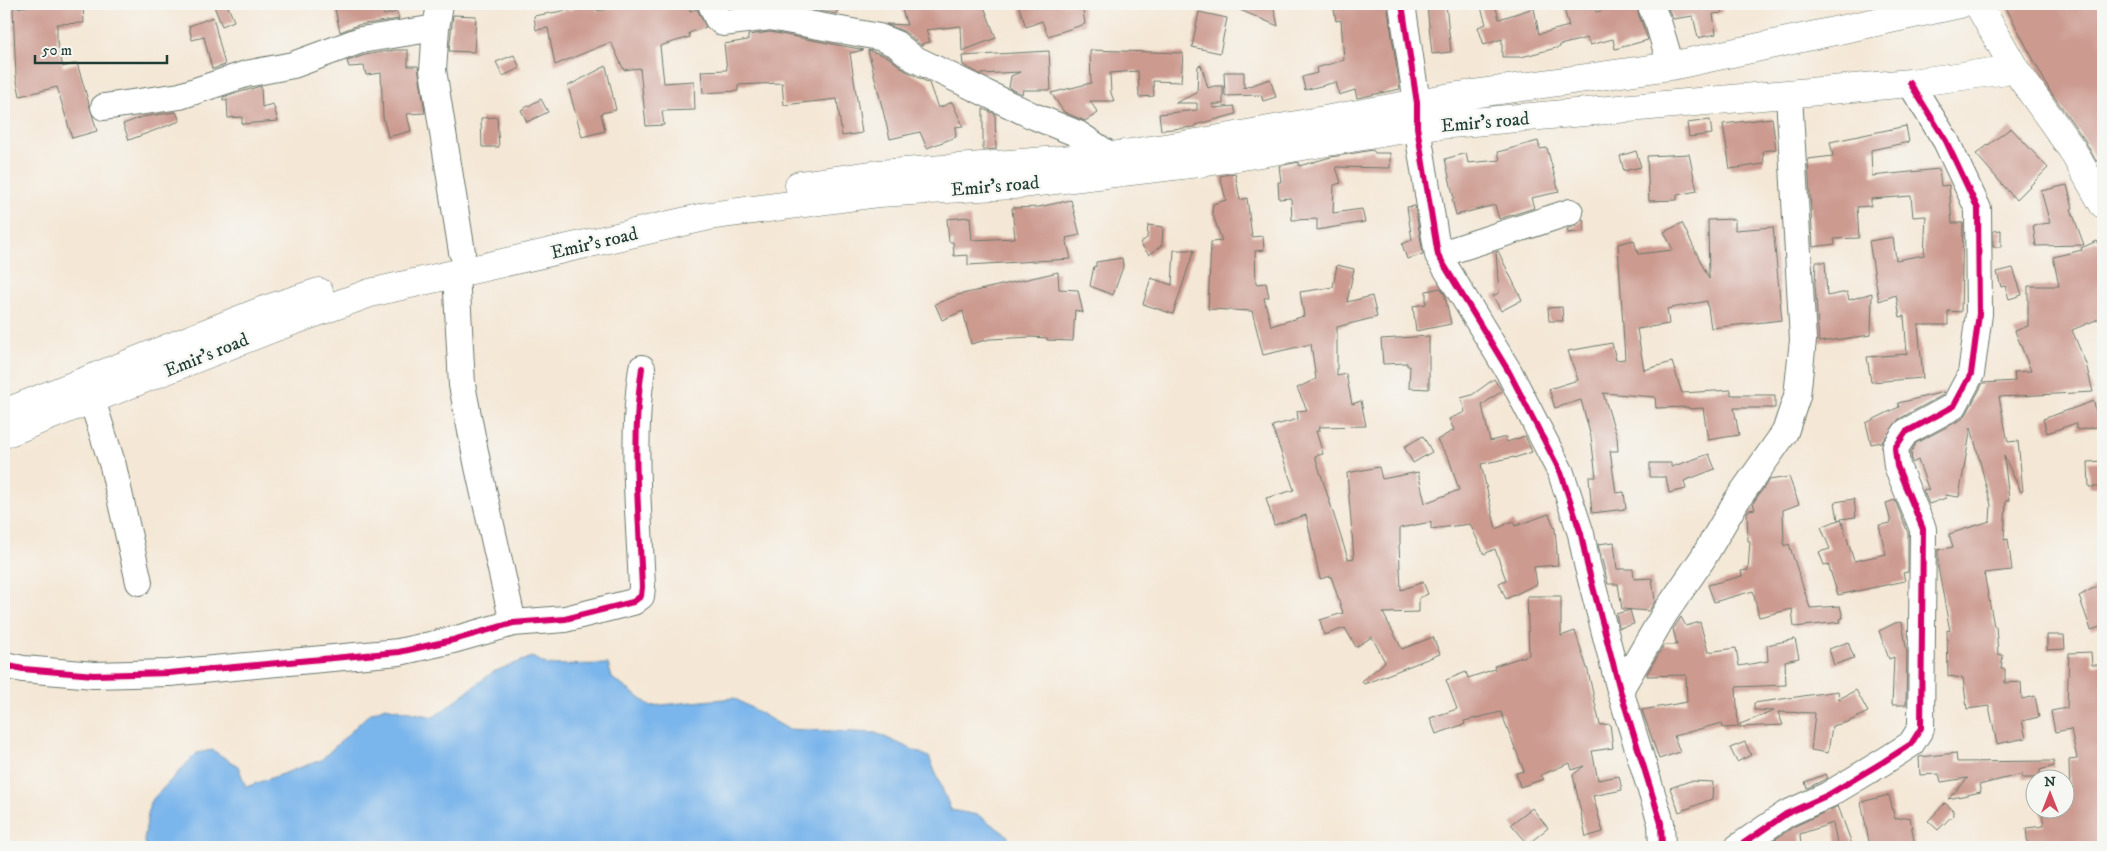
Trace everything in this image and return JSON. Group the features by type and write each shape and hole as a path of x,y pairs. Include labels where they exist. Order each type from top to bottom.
{"main road":[{"name":"Emir's road","path":"4,413 264,310 366,276 459,263 709,216 879,193 1013,185 1206,162 1418,115 1547,82 1671,66 1960,4"},
{"path":"1978,4 2015,69 2071,148 2103,204"},
{"name":"Emir's road","path":"4,434 276,327 459,263 702,199 878,174 1111,156 1203,142 1418,115 1789,94 1910,83 2015,69"}],"street":[{"path":"711,4 717,18 723,23 770,17 888,40 913,58 1030,115 1078,134 1111,156"},
{"path":"1402,4 1438,256 1509,372 1561,473 1581,534 1620,690 1661,823 1662,847"},
{"path":"1650,4 1659,25 1671,66"},
{"path":"104,108 180,96 246,74 293,65 361,40 438,16 433,70 459,263 462,385 478,467 513,623"},
{"path":"1738,847 1786,814 1828,795 1911,744 1921,728 1923,529 1897,466 1895,448 1906,432 1954,406 1971,374 1979,314 1978,209 1946,141 1910,83"},
{"path":"1620,690 1665,613 1703,558 1737,500 1785,432 1797,396 1803,340 1789,94"},
{"path":"1438,256 1570,212"},
{"path":"4,665 23,669 94,675 178,672 398,652 453,640 513,623 565,619 634,602 641,596 642,587 636,456 637,401 642,368"},
{"path":"92,400 113,466 139,582"}],"water":[{"path":"532,657 548,665 608,664 612,678 651,706 734,698 788,729 876,733 929,757 951,810 978,815 1007,835 1012,847 147,847 144,840 150,802 197,753 212,750 238,766 246,787 321,760 369,714 385,707 434,717 493,672"}],"building":[{"path":"26,4 83,4 84,23 57,24 57,42 63,67 77,63 97,131 72,138 57,87 20,96 16,76 13,8 26,7"},
{"path":"213,4 227,4 234,21 222,26"},
{"path":"334,4 379,4 384,15 397,12 399,19 358,25 340,32"},
{"path":"574,4 596,4 597,11 619,7 654,7 654,4 690,4 690,11 697,9 706,27 689,33 690,37 660,46 664,83 694,81 695,110 662,111 664,125 646,126 640,68 624,70 611,42 555,65 548,28 536,30 534,16 574,9"},
{"path":"900,4 983,4 996,38 962,51 961,26 926,30 930,42 922,44 922,46 905,32 886,24 907,25"},
{"path":"1018,4 1082,4 1085,24 1048,36 1042,21 1026,27"},
{"path":"1226,4 1273,4 1278,26"},
{"path":"1333,4 1387,4 1400,89 1357,98 1355,90 1339,95 1336,82 1305,90 1302,77 1317,73 1316,68 1344,60 1341,20 1336,21"},
{"path":"1446,4 1451,52 1432,54 1427,6"},
{"path":"1480,4 1495,4 1499,19 1534,8 1539,34 1569,26 1564,9 1584,4 1594,4 1596,12 1625,4 1635,4 1648,40 1615,49 1613,39 1590,45 1587,38 1521,57 1502,57 1502,39 1484,45 1478,27 1486,24"},
{"path":"1666,4 1721,4 1722,13 1713,14 1716,34 1698,38 1693,16 1673,19"},
{"path":"2004,4 2103,4 2103,160 2096,161 2084,139 2050,91"},
{"path":"792,6 837,9 837,14"},
{"path":"1199,12 1227,18 1220,53 1192,47"},
{"path":"453,15 476,16 474,52 449,51"},
{"path":"213,17 225,65 212,69 204,37 192,40 189,26"},
{"path":"770,32 864,50 850,53 862,133 842,136 837,99 784,105 782,83 738,85 738,91 703,93 701,71 727,70 724,44 748,40 748,35"},
{"path":"395,50 408,50 408,66 418,66 425,113 407,114 411,131 388,137 383,117 381,73 366,75 364,66 349,67 347,61 365,55"},
{"path":"868,50 888,57 906,71 929,83 938,108 952,102 963,126 955,127 956,137 927,148 920,132 890,139"},
{"path":"1090,50 1183,53 1181,82 1153,81 1154,96 1139,97 1138,71 1110,73 1111,93 1114,101 1090,101 1098,113 1085,121 1064,112 1051,93 1091,83"},
{"path":"1049,51 1051,90 1023,90 1022,94 1009,88 1011,76 1020,72 980,74 963,65 962,56"},
{"path":"514,55 520,68 503,76 496,62"},
{"path":"1201,65 1208,88 1223,86 1223,104 1212,104 1214,108 1234,106 1236,114 1195,125 1195,127 1161,130 1159,114 1197,110 1197,103 1175,103 1197,93 1198,66"},
{"path":"606,66 616,110 601,113 605,131 582,137 568,86"},
{"path":"1224,72 1244,72 1244,88 1270,79 1276,97 1263,101 1261,95 1225,96"},
{"path":"261,86 262,107 273,104 278,121 242,124 242,117 228,118 227,100 223,100 223,97"},
{"path":"541,99 548,112 527,122 521,110"},
{"path":"983,109 995,114 996,149 983,150"},
{"path":"176,112 180,121 129,140 123,124 142,117"},
{"path":"497,117 499,147 482,147 481,118"},
{"path":"1772,118 1776,149 1763,151 1764,164 1730,169 1723,124"},
{"path":"1710,120 1712,134 1689,137 1687,123"},
{"path":"1906,126 1909,142 1871,150 1872,176 1939,169 1941,186 1949,185 1952,223 1963,223 1961,312 1948,311 1948,325 1918,325 1923,378 1871,382 1867,357 1907,354 1904,316 1900,317 1896,295 1879,301 1869,241 1893,237 1896,260 1924,255 1926,216 1913,217 1911,196 1871,199 1871,206 1857,207 1859,238 1834,239 1835,244 1813,247 1808,159 1833,156 1830,142"},
{"path":"2011,128 2048,168 2016,200 1976,154"},
{"path":"1538,141 1540,149 1547,148 1559,192 1531,198 1534,208 1499,219 1495,205 1456,215 1445,159 1466,153 1468,163 1500,160 1498,152"},
{"path":"1373,150 1375,153 1390,153 1390,168 1336,167 1341,183 1334,185 1333,213 1362,209 1365,222 1317,230 1317,219 1292,220 1291,198 1279,199 1278,182 1281,182 1279,166 1299,162 1299,166 1331,157"},
{"path":"1636,151 1641,167 1624,171 1620,156"},
{"path":"1689,154 1697,191 1677,195 1677,200 1649,201 1647,156"},
{"path":"1235,173 1240,200 1247,198 1252,237 1263,236 1264,250 1255,251 1256,284 1266,283 1269,297 1264,298 1271,326 1304,316 1300,292 1333,287 1337,265 1354,269 1347,302 1372,296 1377,317 1337,327 1337,376 1346,374 1352,404 1361,401 1366,426 1319,427 1320,431 1316,431 1323,454 1315,456 1348,559 1354,558 1347,473 1379,467 1382,479 1418,472 1425,503 1459,490 1449,459 1437,440 1454,430 1449,419 1465,412 1461,398 1472,395 1494,379 1502,391 1482,405 1490,441 1506,437 1507,442 1525,436 1532,452 1514,458 1481,464 1496,529 1513,521 1515,526 1549,514 1555,529 1558,565 1534,567 1537,584 1506,599 1499,583 1506,580 1495,549 1484,554 1470,524 1431,529 1431,522 1400,528 1401,590 1423,582 1428,594 1419,598 1419,612 1383,613 1402,649 1433,637 1440,654 1364,684 1362,681 1385,662 1372,637 1356,647 1345,628 1324,635 1320,620 1343,613 1331,576 1320,579 1306,515 1274,525 1266,498 1294,490 1272,426 1298,419 1297,411 1307,410 1297,388 1316,379 1311,344 1263,355 1252,311 1208,309 1211,242 1222,241 1212,212 1213,204 1226,200 1220,176"},
{"path":"2067,185 2073,208 2071,209 2084,245 2036,246 2033,225 2050,223 2041,191"},
{"path":"1071,200 1080,235 1066,238 1071,259 968,265 968,255 954,256 953,242 949,242 947,219 970,217 972,240 1015,238 1012,208 1039,207"},
{"path":"1415,206 1423,254 1407,259 1402,244 1412,240 1407,207"},
{"path":"1583,219 1585,231 1568,233 1567,229 1575,226"},
{"path":"1735,219 1735,230 1773,227 1782,320 1711,328 1707,301 1667,309 1669,324 1637,329 1644,370 1672,362 1682,393 1731,390 1731,395 1775,395 1775,408 1734,408 1739,435 1708,440 1703,408 1656,408 1655,397 1603,393 1617,437 1618,451 1610,451 1616,493 1624,492 1626,509 1592,513 1589,477 1596,477 1591,437 1581,400 1555,408 1549,389 1578,380 1568,351 1612,343 1616,360 1625,359 1618,244 1634,240 1638,254 1673,250 1664,232 1682,223 1709,279 1708,220"},
{"path":"1148,225 1163,227 1162,245 1149,255 1140,243 1147,238"},
{"path":"2001,230 2001,247 1993,247 1993,231"},
{"path":"2097,241 2103,256 2103,317 2072,330 2086,364 2093,392 1999,397 2008,442 2018,441 2023,491 2021,492 2004,456 2009,500 2006,501 2004,540 2008,539 2012,570 1984,573 1994,626 1996,626 1998,654 2003,655 2001,669 2005,669 2005,683 2021,682 2022,699 2035,696 2039,717 2022,721 2026,738 1997,744 1989,706 1967,709 1963,678 1948,676 1947,630 1950,631 1938,567 1938,550 1953,547 1949,534 1990,521 1991,505 1971,427 1959,497 1945,495 1946,498 1929,504 1923,490 1927,489 1929,491 1918,460 1912,463 1911,452 1916,443 1962,419 1983,383 2015,381 2014,372 2031,371 2015,331 2028,326 2028,286 2059,286 2053,257 2082,250 2081,248"},
{"path":"1174,250 1194,250 1173,314 1143,304 1151,278 1172,285"},
{"path":"1498,251 1522,300 1501,311 1493,296 1499,293 1496,252"},
{"path":"1122,258 1123,267 1113,295 1090,286 1096,262"},
{"path":"1816,262 1825,262 1827,296 1847,292 1849,300 1872,293 1871,335 1819,342 1815,283"},
{"path":"2013,268 2022,295 2009,299 2005,286 2001,287 1997,272"},
{"path":"1058,272 1059,289 1078,290 1083,313 1075,310 1073,341 1047,340 1047,338 1032,337 990,339 971,344 963,311 942,320 935,304 958,295"},
{"path":"1441,288 1445,296 1451,324 1416,331 1413,306 1426,304 1426,291"},
{"path":"1562,307 1563,321 1549,321 1548,308"},
{"path":"1429,336 1429,389 1409,388 1410,366 1407,366 1407,363 1383,364 1381,339"},
{"path":"1944,392 1943,395 1899,419 1882,442 1871,444 1866,423 1899,407 1898,403"},
{"path":"2094,401 2098,427 2077,430 2076,423 2047,433 2043,419"},
{"path":"1423,436 1432,452 1413,463 1404,447"},
{"path":"1709,454 1715,469 1684,481 1686,489 1669,493 1666,477 1650,477 1650,463 1671,463 1671,467"},
{"path":"2103,461 2103,487 2089,487 2088,462"},
{"path":"1789,477 1799,504 1783,510 1784,546 1789,544 1810,608 1840,606 1843,618 1840,619 1841,622 1794,627 1792,609 1759,617 1753,591 1714,602 1708,585 1742,576 1741,571 1748,570 1750,541 1748,541 1747,513 1749,510 1755,509 1753,503 1769,480"},
{"path":"1854,499 1856,517 1838,520 1835,502"},
{"path":"1895,500 1908,533 1908,572 1903,573 1905,581 1838,595 1828,564 1824,565 1819,552 1830,549 1821,527 1841,519 1854,561 1886,554 1879,525 1891,523 1886,503"},
{"path":"1614,542 1617,569 1633,569 1634,579 1652,578 1655,601 1649,611 1622,609 1618,584 1608,584 1598,544"},
{"path":"2103,583 2103,626 2091,630 2079,596"},
{"path":"1527,596 1561,596 1561,636 1575,631 1588,671 1600,725 1610,724 1613,748 1592,751 1598,780 1619,776 1622,790 1593,796 1603,832 1586,837 1573,775 1584,766 1572,770 1570,763 1541,775 1544,779 1520,787 1516,773 1524,771 1501,712 1464,721 1465,724 1436,734 1430,718 1457,709 1446,680 1466,672 1468,678 1495,669 1494,666 1529,655"},
{"path":"1630,610 1634,624 1619,628 1616,614"},
{"path":"1681,617 1686,626 1700,622 1708,652 1736,648 1739,666 1768,661 1767,645 1795,639 1799,658 1785,661 1786,685 1736,687 1738,727 1723,728 1722,723 1674,736 1680,752 1659,759 1642,710 1687,702 1686,675 1647,676 1647,674 1664,645 1677,645 1673,629"},
{"path":"1902,622 1907,653 1906,705 1892,705 1894,657 1889,659 1879,631 1895,623"},
{"path":"2047,635 2064,635 2065,649 2047,650"},
{"path":"1848,642 1854,658 1834,665 1829,649"},
{"path":"2091,652 2092,665 2103,665 2103,847 2028,847 2026,828 2044,826 2043,818 2074,818 2074,768 2069,768 2069,760 2077,759 2071,729 2055,732 2051,711 2067,708 2069,653"},
{"path":"1856,690 1868,712 1848,722 1832,726 1828,753 1811,750 1815,713 1778,712 1783,725 1740,727 1740,724 1774,711 1754,710 1754,703 1838,691 1839,699"},
{"path":"1745,742 1751,755 1737,762 1730,748"},
{"path":"1956,753 1957,762 2054,761 2054,766 2047,768 2024,768 2024,778 2022,778 2022,774 1979,785 1981,792 1948,799 1968,778 1941,782 1939,774 1920,775 1919,757"},
{"path":"1826,774 1828,778 1807,788 1805,782"},
{"path":"1690,781 1713,782 1712,799 1679,812 1670,788"},
{"path":"1889,795 1895,819 1910,817 1915,847 1870,847 1861,802"},
{"path":"1945,803 1953,810 1953,815 1938,830 1928,821"},
{"path":"1838,806 1852,844 1838,847 1833,823 1800,834 1801,847 1774,847 1771,842 1793,827"},
{"path":"1532,808 1548,828 1528,844 1511,824"}],"cycle path":[{"path":"1402,4 1417,103 1417,127 1438,255 1509,372 1561,473 1581,534 1620,690 1661,823 1662,847"},
{"path":"1738,847 1786,814 1828,795 1911,744 1921,728 1923,529 1897,466 1895,448 1906,432 1954,406 1971,374 1979,314 1978,209 1946,141 1910,83"},
{"path":"4,665 23,669 94,675 169,673 399,652 453,640 513,623 565,619 633,602 641,596 642,587 636,450 642,368"}]}
